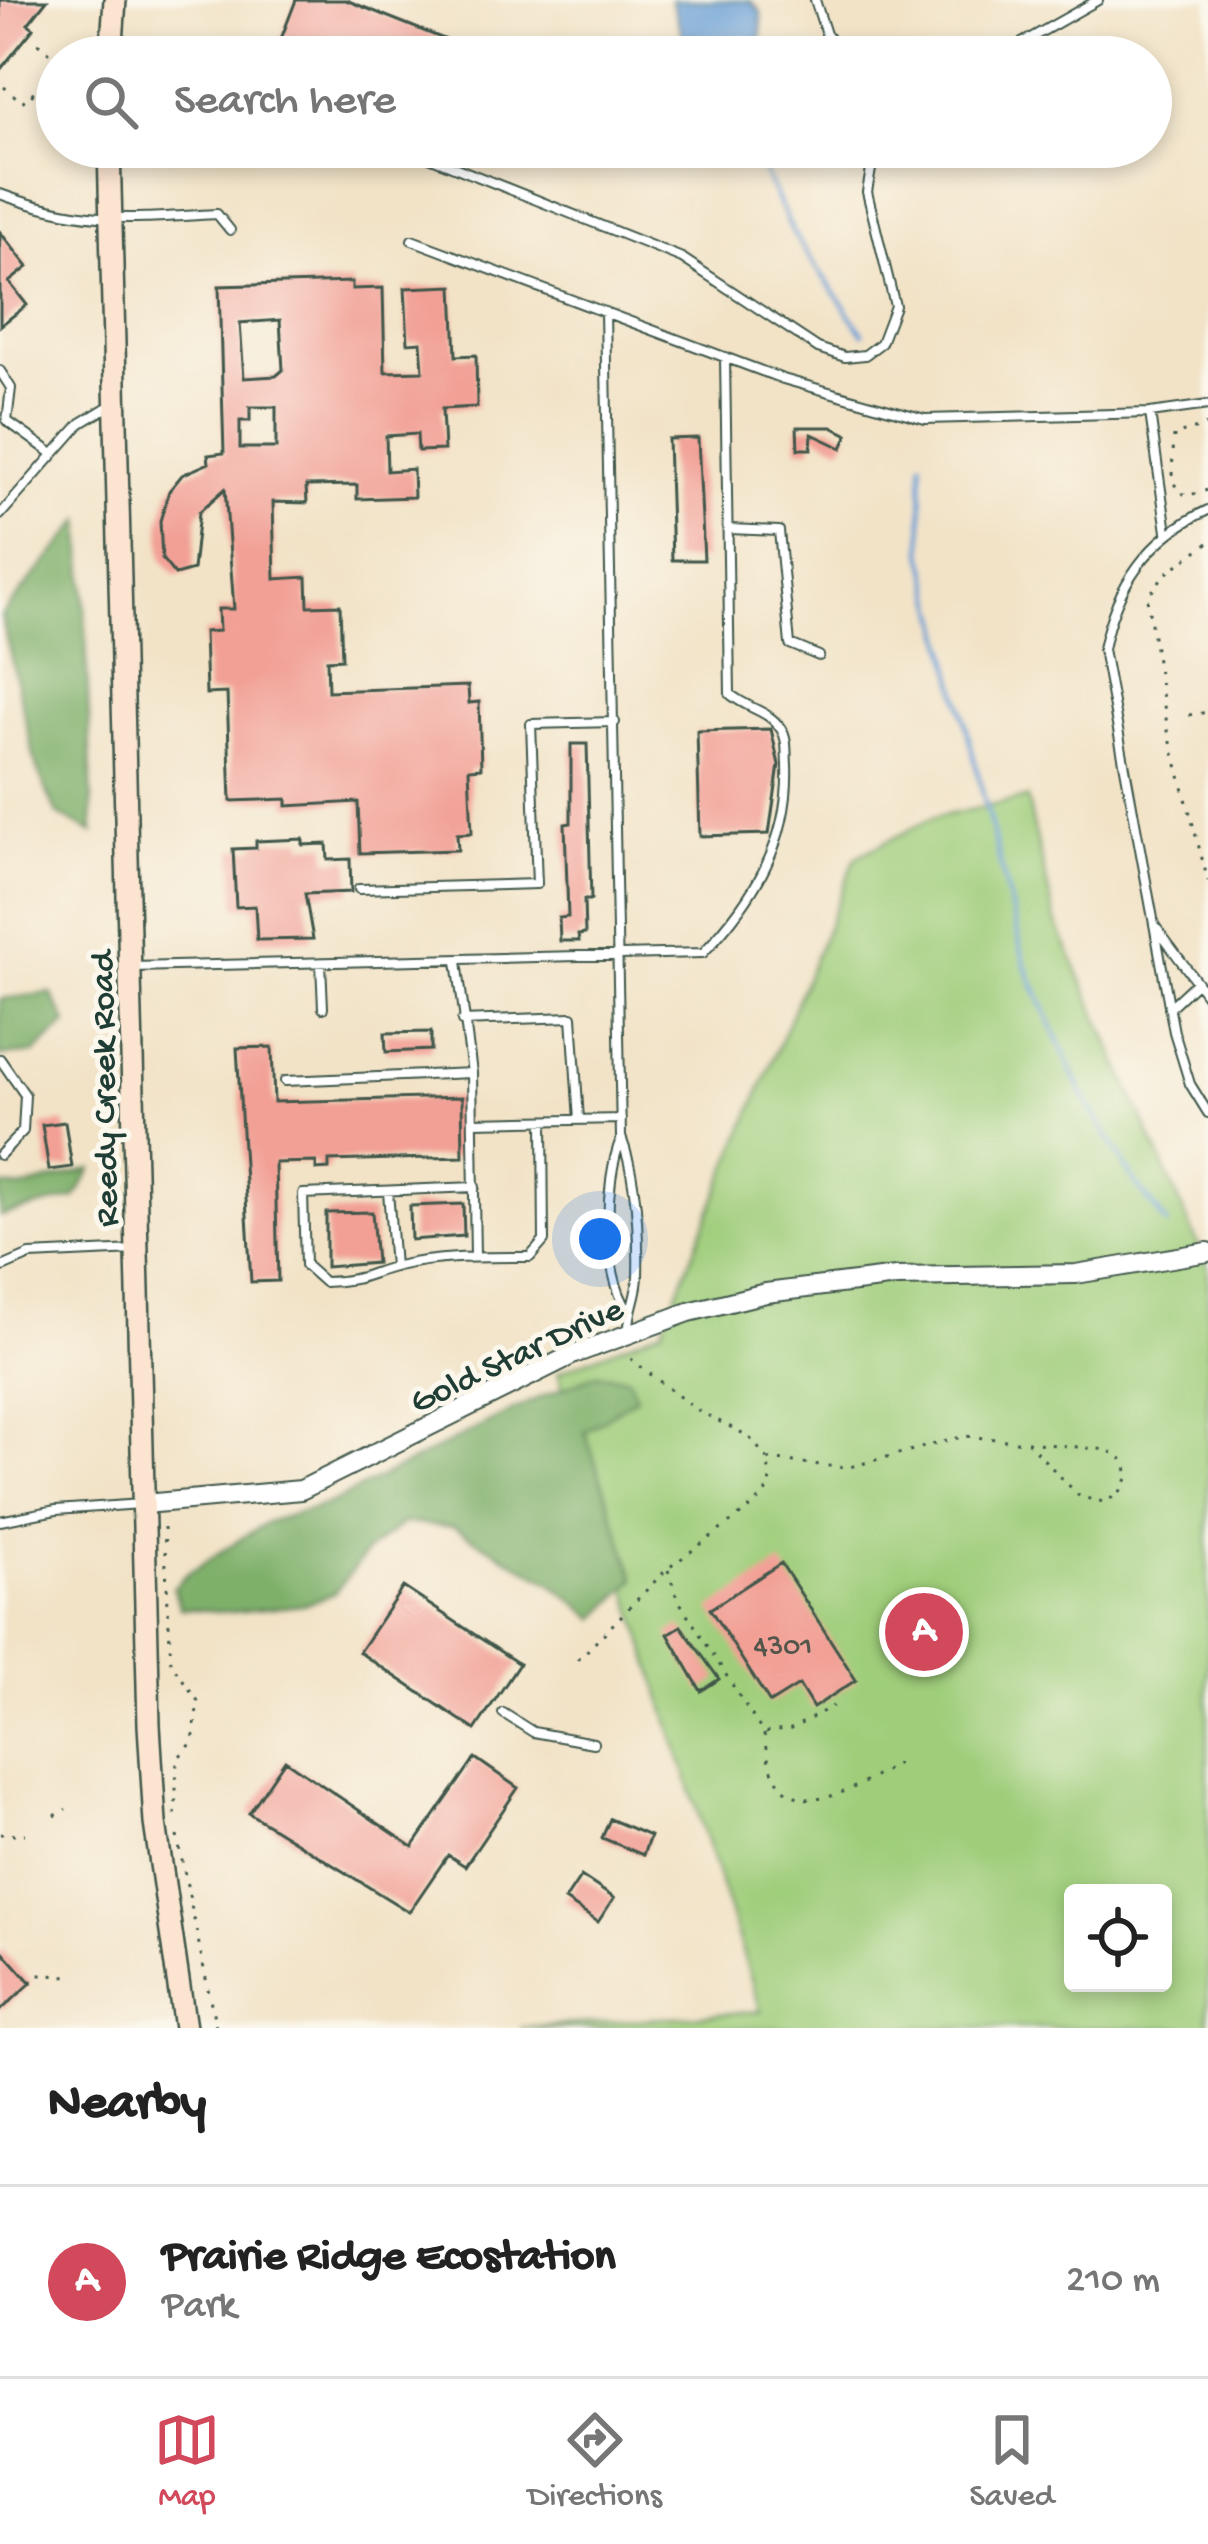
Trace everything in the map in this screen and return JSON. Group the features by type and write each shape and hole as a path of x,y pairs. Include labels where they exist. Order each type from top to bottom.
{"main road":[{"path":"113,36 115,0"},
{"name":"Reedy Creek Road","path":"109,168 155,1823 185,2028"}],"street":[{"name":"Gold Star Drive","path":"143,1504 301,1490 609,1340 766,1293 837,1282 1076,1274 1208,1252"}],"lane":[{"path":"815,0 827,36"},
{"path":"1034,36 1098,0"},
{"path":"457,168 682,257 818,348 845,357 865,355 881,343 895,306 867,192 871,168"},
{"path":"0,194 56,215 110,219 217,214 230,230"},
{"path":"412,240 864,406 925,419 1150,413 1208,405"},
{"path":"605,312 621,1119 631,1162 638,1277 628,1310 629,1332"},
{"path":"131,967 620,958 703,952 776,854 787,816 785,734 769,714 745,707 730,694 725,357"},
{"path":"0,371 11,388 7,421 53,454"},
{"path":"0,515 81,422 118,402"},
{"path":"1150,413 1167,532"},
{"path":"1208,510 1167,532 1128,576 1110,614 1103,649 1169,1008 1190,1084 1208,1113"},
{"path":"729,529 779,531 790,644 819,656"},
{"path":"359,890 537,884 530,724 615,722"},
{"path":"1152,923 1208,997"},
{"path":"457,961 472,1073 475,1256"},
{"path":"321,963 323,1008"},
{"path":"1169,1008 1197,982"},
{"path":"462,1021 572,1017 579,1120"},
{"path":"0,1059 25,1095 23,1131 0,1155"},
{"path":"285,1082 472,1073"},
{"path":"474,1122 621,1119"},
{"path":"475,1187 303,1194 305,1265 324,1282 364,1281 394,1267 475,1256 530,1257 544,1241 543,1120"},
{"path":"622,1137 609,1166 613,1289 628,1310"},
{"path":"388,1191 394,1267"},
{"path":"0,1268 30,1255 137,1250"},
{"path":"0,1521 56,1510 143,1504"},
{"path":"503,1713 533,1732 593,1743"}],"path":[{"path":"4,87 22,102 33,91 36,94"},
{"path":"1208,425 1178,432 1171,443 1178,491 1191,497 1208,490"},
{"path":"1208,543 1164,574 1148,604 1168,731 1208,881"},
{"path":"1189,715 1208,712"},
{"path":"578,1660 667,1569 757,1503 770,1486 768,1459 748,1436 695,1409 609,1340"},
{"path":"768,1459 846,1468 965,1436 1108,1450 1122,1459 1129,1475 1119,1494 1104,1502 1080,1497 1028,1443"},
{"path":"162,1524 171,1663 198,1701 194,1742 178,1759 175,1823 216,2028"},
{"path":"667,1569 677,1598 764,1733 767,1767 782,1788 816,1800 844,1796 903,1760"},
{"path":"764,1733 791,1729 833,1706"},
{"path":"55,1816 66,1809"},
{"path":"0,1834 25,1834"},
{"path":"30,1982 39,1975 73,1976"}],"green space":[{"path":"82,520 93,833 57,814 37,769 1,616"},
{"path":"1027,798 1055,919 1208,1267 1208,2028 520,2028 761,2011 558,1372 662,1329 856,857 933,818"},
{"path":"51,993 67,1023 35,1053 0,1056 0,999"},
{"path":"92,1169 75,1198 0,1216 0,1186 23,1188"},
{"path":"597,1374 628,1377 636,1397 585,1432 635,1579 596,1619 552,1583 453,1527 403,1523 367,1551 335,1593 303,1605 233,1612 180,1608 173,1588 188,1573 267,1522 329,1504 529,1402"}],"water":[{"path":"671,0 750,1 761,12 761,36 683,36"}],"building":[{"path":"0,0 47,0 28,24 34,28 0,70"},
{"path":"296,0 346,0 436,36 282,36"},
{"path":"0,232 28,267 9,282 27,305 0,326"},
{"path":"352,282 352,289 383,288 385,372 423,371 421,342 408,343 405,288 453,286 456,356 476,355 477,407 442,409 444,450 418,451 417,434 386,436 387,471 413,469 414,497 357,499 357,485 306,486 307,503 273,502 275,579 307,577 308,606 340,605 342,659 327,660 328,691 468,686 469,703 479,702 481,768 469,769 472,833 457,834 458,850 360,853 358,802 287,806 287,799 231,801 227,693 206,694 204,632 219,631 218,609 234,609 225,489 199,512 193,570 175,575 162,559 160,521 169,491 182,475 209,463 208,455 224,453 219,286","holes":["280,320 283,370 276,376 244,378 240,323","250,407 276,407 276,448 240,448 240,421 250,421"]},
{"path":"797,427 832,427 848,435 842,448 812,434 811,449 798,449"},
{"path":"698,438 704,560 672,560 668,439"},
{"path":"771,729 779,765 769,834 700,836 697,731"},
{"path":"571,744 587,744 591,900 584,900 585,934 578,935 579,941 560,941 559,918 568,917 565,824 571,823"},
{"path":"303,839 303,845 327,844 328,860 350,859 351,892 305,894 313,939 257,940 255,906 236,907 233,849 256,848 256,841"},
{"path":"431,1032 431,1050 386,1052 385,1033"},
{"path":"272,1047 274,1102 462,1097 463,1157 329,1161 329,1169 316,1170 316,1162 275,1163 278,1281 251,1282 237,1048"},
{"path":"65,1122 72,1167 49,1170 42,1125"},
{"path":"463,1204 464,1236 411,1240 410,1206"},
{"path":"372,1212 376,1263 326,1267 326,1213"},
{"path":"781,1563 856,1680 813,1708 799,1685 770,1703 710,1609"},
{"path":"403,1587 519,1664 475,1730 359,1652"},
{"path":"681,1626 719,1679 701,1691 668,1634"},
{"path":"475,1758 518,1788 465,1866 448,1855 409,1912 249,1813 285,1760 413,1847"},
{"path":"610,1819 650,1836 643,1855 602,1838"},
{"path":"581,1876 614,1898 598,1922 565,1900"},
{"path":"0,1948 31,1983 0,2011"}],"waterway":[{"path":"762,168 794,235 863,333"},
{"path":"922,462 923,552 1025,964 1081,1092 1136,1184 1167,1224"}],"place":[{"name":"Prairie Ridge Ecostation","path":"924,1632"}]}
